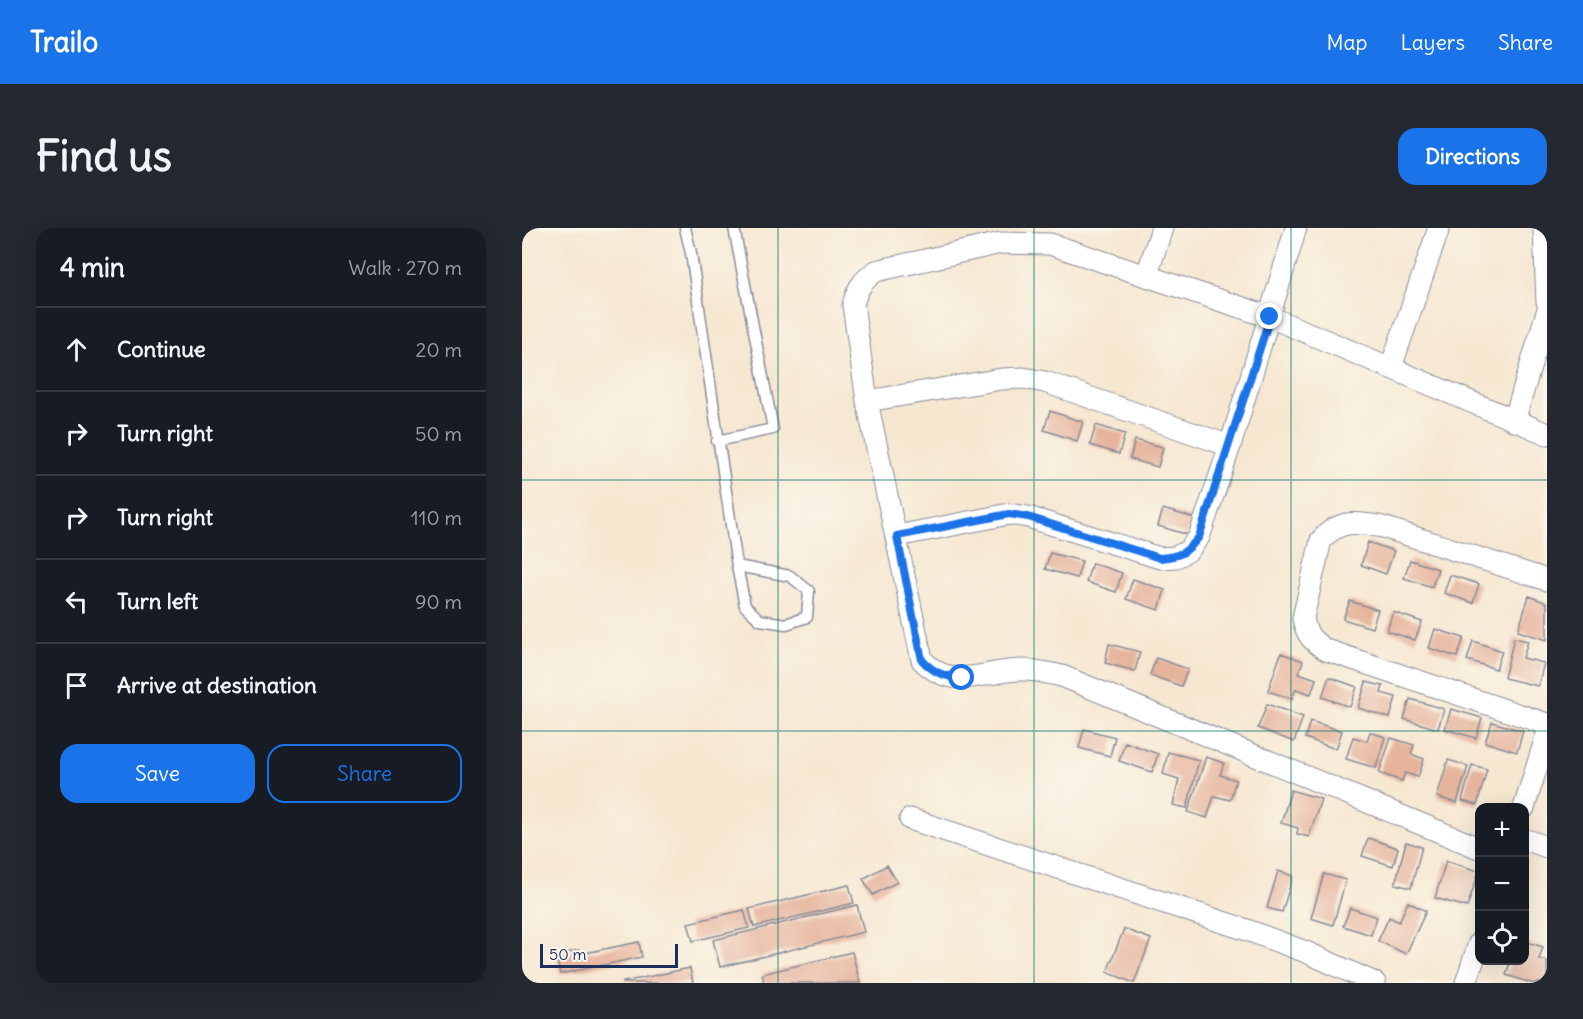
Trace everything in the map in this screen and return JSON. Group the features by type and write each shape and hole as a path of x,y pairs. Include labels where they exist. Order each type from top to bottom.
{"street":[{"path":"1146,275 1162,228"},
{"path":"897,536 1009,514 1028,517 1160,558 1176,557 1188,550 1199,537 1230,447 1296,228"},
{"path":"1391,367 1438,228"},
{"path":"1544,228 1547,302"},
{"path":"1475,846 1062,676 1041,671 1019,670 948,678 932,671 922,660 867,402 853,305 863,280 876,271 1001,243 1050,244 1270,317 1547,434"},
{"path":"1514,421 1547,312"},
{"path":"867,402 1002,379 1023,378 1045,382 1230,447"},
{"path":"1547,580 1383,527 1359,522 1339,526 1328,532 1321,540 1303,618 1305,630 1312,641 1326,650 1547,724"},
{"path":"1526,803 1547,734"},
{"path":"910,819 1247,930 1306,952 1369,982"},
{"path":"1529,841 1547,847"},
{"path":"1466,983 1475,955"}],"lane":[{"path":"679,228 691,253"},
{"path":"685,228 691,253 737,567 746,606 760,620 786,624 807,617 809,591 790,576 737,567"},
{"path":"717,441 773,429 734,228"},
{"path":"739,252 741,228"}],"building":[{"path":"1050,411 1083,422 1077,441 1044,430"},
{"path":"1096,425 1125,434 1119,454 1090,445"},
{"path":"1135,440 1163,447 1158,467 1130,459"},
{"path":"1163,509 1194,518 1189,535 1158,526"},
{"path":"1368,542 1394,551 1386,574 1361,565"},
{"path":"1050,553 1082,561 1077,578 1045,569"},
{"path":"1410,560 1438,569 1432,587 1404,578"},
{"path":"1092,563 1122,573 1116,592 1086,582"},
{"path":"1450,575 1479,584 1473,603 1444,593"},
{"path":"1133,579 1165,590 1159,610 1126,599"},
{"path":"1529,596 1547,603 1547,640 1518,631"},
{"path":"1350,601 1378,610 1372,628 1343,619"},
{"path":"1393,612 1422,622 1415,640 1387,631"},
{"path":"1435,629 1464,638 1457,657 1429,648"},
{"path":"1514,638 1528,641 1523,658 1544,663 1538,686 1504,678"},
{"path":"1473,641 1502,651 1496,669 1467,660"},
{"path":"1109,644 1140,652 1135,671 1105,663"},
{"path":"1281,653 1303,661 1299,673 1316,679 1311,694 1296,689 1292,699 1268,691"},
{"path":"1156,658 1188,669 1181,686 1150,675"},
{"path":"1329,677 1357,687 1350,707 1322,697"},
{"path":"1366,682 1383,686 1381,693 1396,697 1390,718 1358,708"},
{"path":"1410,699 1444,709 1438,729 1404,719"},
{"path":"1267,704 1303,717 1294,742 1258,728"},
{"path":"1451,709 1482,718 1476,738 1445,729"},
{"path":"1310,721 1342,731 1336,749 1305,738"},
{"path":"1492,722 1523,731 1517,752 1485,742"},
{"path":"1084,729 1115,737 1110,756 1079,748"},
{"path":"1370,732 1385,737 1376,768 1346,759 1353,737 1367,741"},
{"path":"1391,738 1414,745 1411,754 1424,759 1418,777 1405,773 1402,781 1379,773"},
{"path":"1125,742 1158,754 1152,772 1119,761"},
{"path":"1168,752 1199,760 1187,808 1173,805 1179,779 1163,774"},
{"path":"1206,757 1224,763 1220,775 1236,780 1230,800 1214,796 1207,818 1188,812"},
{"path":"1448,760 1468,766 1457,803 1437,797"},
{"path":"1472,765 1487,769 1478,803 1462,801"},
{"path":"1291,790 1321,799 1309,837 1297,834 1298,828 1281,823"},
{"path":"1368,838 1398,848 1393,866 1362,856"},
{"path":"1406,842 1422,847 1411,888 1395,884"},
{"path":"1446,861 1475,870 1475,883 1467,907 1435,898"},
{"path":"887,865 897,882 873,895 863,879"},
{"path":"1278,871 1293,876 1282,912 1267,908"},
{"path":"1324,874 1346,880 1333,925 1311,918"},
{"path":"849,885 854,903 754,927 749,909"},
{"path":"1408,902 1426,911 1406,954 1378,941 1389,917 1399,922"},
{"path":"857,905 864,932 720,967 713,940"},
{"path":"1350,908 1377,917 1371,935 1343,926"},
{"path":"744,910 749,928 693,941 688,923"},
{"path":"1124,929 1151,939 1134,983 1107,972"},
{"path":"639,942 642,957 560,974 556,955 579,950 580,954"},
{"path":"1529,943 1543,947 1539,959 1547,961 1547,983 1531,983 1506,975 1509,965 1529,965"},
{"path":"852,952 860,983 764,983 762,974"},
{"path":"690,968 693,983 623,983 623,982"}],"route":[{"path":"962,678 948,678 932,671 922,660 897,536 1009,514 1028,517 1160,558 1176,557 1188,550 1199,537 1230,447 1270,317"}]}
